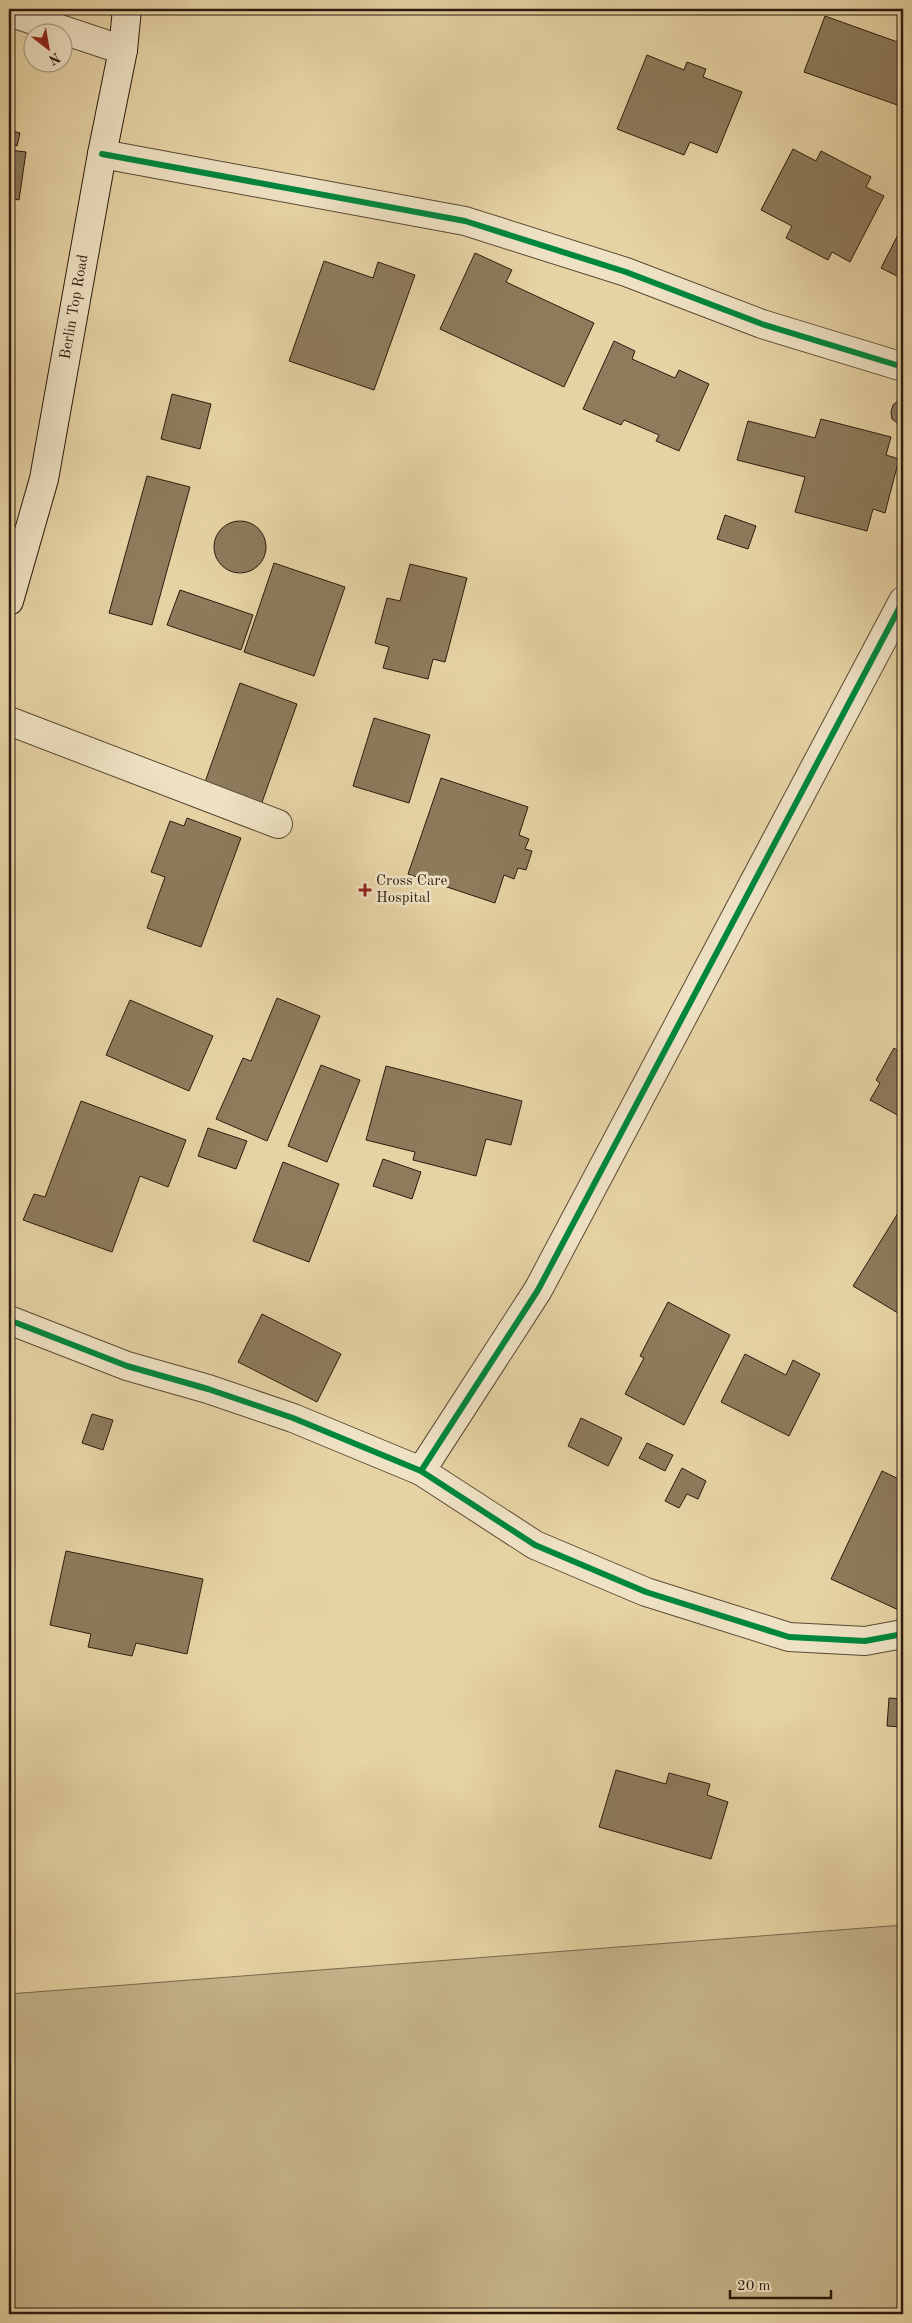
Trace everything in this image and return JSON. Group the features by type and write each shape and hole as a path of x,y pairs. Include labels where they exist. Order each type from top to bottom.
{"street":[{"name":"Berlin Top Road","path":"9,601 44,480 102,154 123,50 127,9"},
{"path":"9,12 123,50"},
{"path":"102,154 465,221 626,272 762,324 903,367"},
{"path":"421,1471 538,1290 903,601"},
{"path":"9,721 278,824"},
{"path":"9,1320 127,1366 208,1389 293,1418 421,1471 535,1545 646,1592 789,1637 865,1640 903,1634"}],"shaded area":[{"path":"903,1925 903,2314 9,2314 9,1994"}],"building":[{"path":"825,16 903,44 903,107 804,72"},
{"path":"647,55 684,70 687,62 706,69 703,77 742,92 717,153 690,142 684,155 617,129"},
{"path":"9,130 20,133 17,146 9,144"},
{"path":"793,149 816,161 821,151 871,177 866,187 884,196 850,262 832,252 828,260 786,238 792,226 761,210"},
{"path":"9,150 26,152 19,200 9,198"},
{"path":"903,225 903,279 881,268"},
{"path":"475,253 512,270 506,282 594,323 564,387 440,329"},
{"path":"324,261 373,278 378,262 415,275 374,390 289,361"},
{"path":"614,341 635,351 632,359 675,378 679,370 709,384 679,451 656,441 659,435 624,420 621,425 583,409"},
{"path":"172,394 211,404 200,449 161,439"},
{"path":"899,400 903,400 903,427 892,419 893,405"},
{"path":"821,419 891,437 886,455 899,459 885,513 873,509 867,531 795,512 805,477 737,460 748,421 815,438"},
{"path":"147,476 190,487 152,625 109,613"},
{"path":"725,515 756,526 748,549 717,539"},
{"path":"240,521 250,523 258,529 264,537 266,547 264,557 258,565 250,571 240,573 230,571 222,565 216,557 214,547 216,537 222,529 230,523"},
{"path":"274,563 345,587 314,676 244,652"},
{"path":"410,564 467,578 445,662 433,659 428,679 383,668 389,647 375,643 387,598 400,601"},
{"path":"180,590 253,615 241,650 167,625"},
{"path":"240,683 297,704 261,805 204,785"},
{"path":"374,718 430,735 409,803 353,786"},
{"path":"441,778 528,807 519,835 529,839 525,849 532,851 526,870 518,868 514,879 504,875 495,903 408,874"},
{"path":"187,818 241,838 201,947 147,928 165,877 151,872 170,821 184,826"},
{"path":"277,998 320,1016 267,1141 216,1119 243,1058 251,1061"},
{"path":"130,1000 213,1036 189,1091 106,1055"},
{"path":"903,1042 903,1118 870,1100 880,1083 876,1080 894,1048 898,1051"},
{"path":"321,1065 360,1080 327,1162 288,1146"},
{"path":"386,1066 522,1101 511,1145 486,1139 476,1176 413,1160 415,1152 366,1140"},
{"path":"81,1101 186,1140 168,1187 140,1176 112,1252 23,1220 34,1194 45,1197"},
{"path":"208,1128 247,1141 236,1169 198,1156"},
{"path":"383,1159 421,1172 412,1199 373,1186"},
{"path":"283,1162 339,1184 309,1262 253,1241"},
{"path":"903,1205 903,1316 853,1286"},
{"path":"668,1302 730,1335 684,1425 625,1394 644,1358 640,1356"},
{"path":"262,1314 341,1354 317,1402 238,1362"},
{"path":"745,1354 786,1375 793,1360 820,1374 789,1436 721,1402"},
{"path":"92,1414 113,1420 103,1450 82,1443"},
{"path":"581,1418 622,1438 608,1466 568,1446"},
{"path":"647,1443 673,1455 665,1471 639,1458"},
{"path":"682,1468 706,1481 698,1499 687,1494 679,1508 665,1501"},
{"path":"882,1471 903,1481 903,1612 831,1579"},
{"path":"66,1551 203,1579 187,1654 136,1643 132,1656 88,1647 91,1634 50,1625"},
{"path":"889,1698 903,1699 903,1727 887,1726"},
{"path":"616,1770 666,1784 669,1773 710,1784 707,1795 728,1802 711,1859 599,1827"}],"cycle path":[{"path":"102,154 465,221 626,272 762,324 903,367"},
{"path":"9,1320 127,1366 208,1389 293,1418 421,1471 538,1290 903,601"},
{"path":"421,1471 535,1545 646,1592 789,1637 865,1641 903,1634"}],"place":[{"name":"Cross Care Hospital","path":"365,890"}]}
